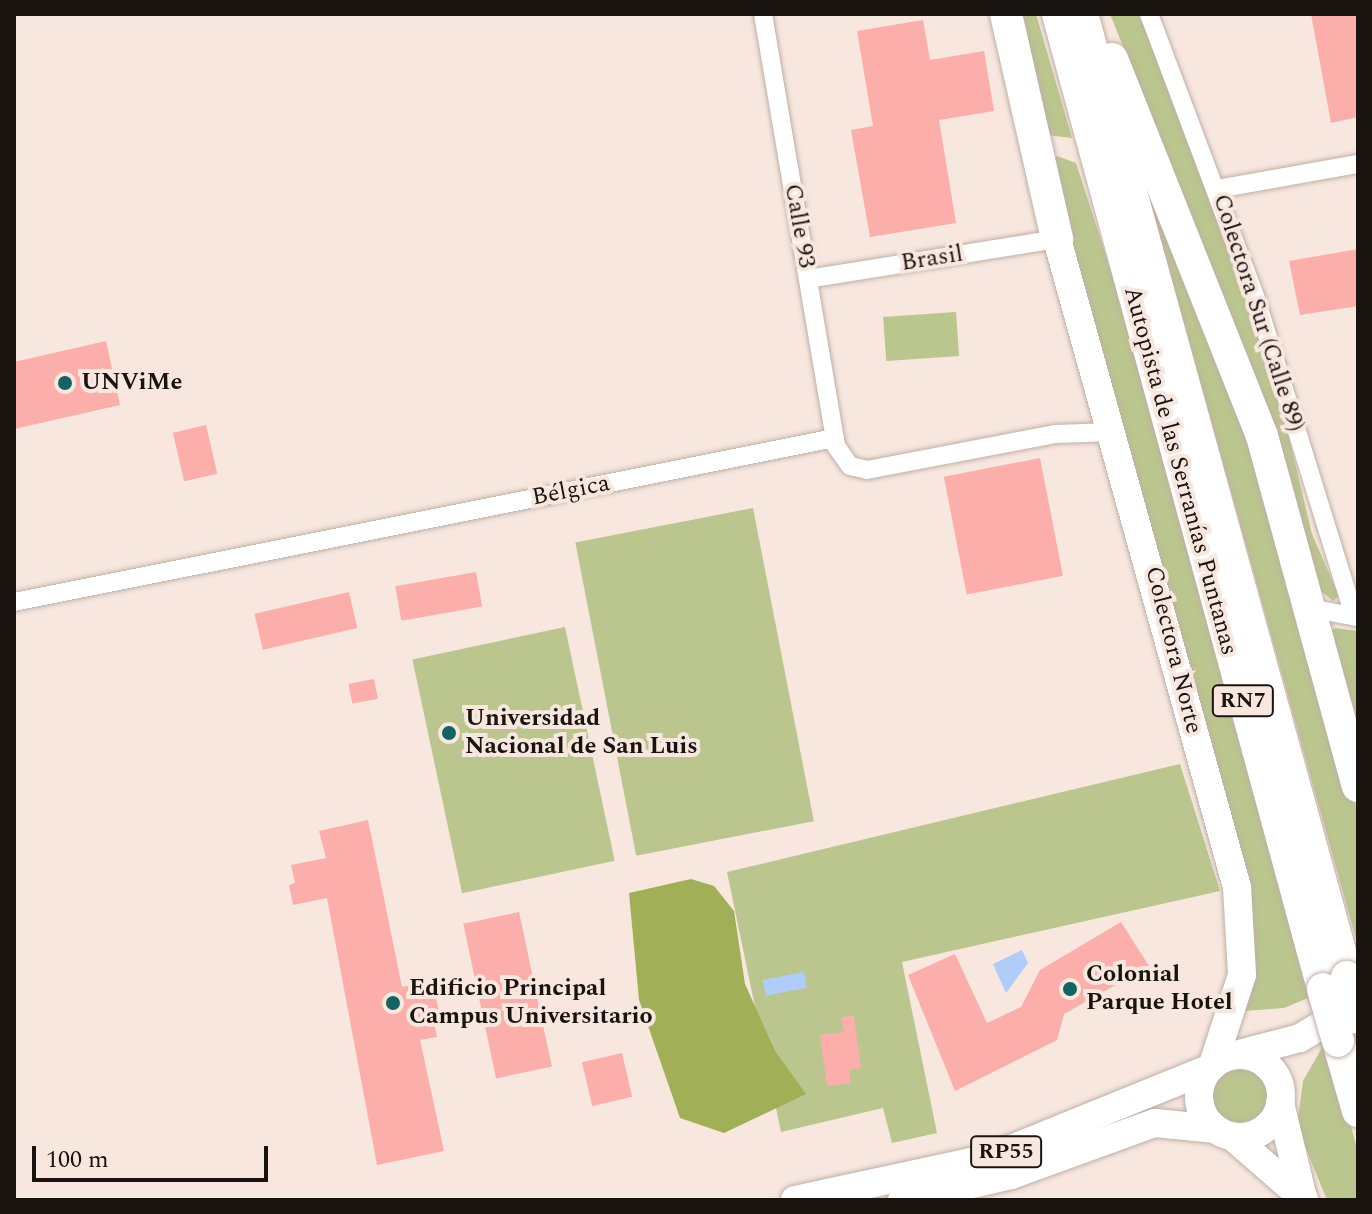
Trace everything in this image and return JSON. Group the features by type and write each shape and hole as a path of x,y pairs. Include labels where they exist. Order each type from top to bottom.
{"highway":[{"path":"1006,14 1057,239"},
{"name":"Autopista de las Serranías Puntanas","path":"1058,14 1343,990"},
{"name":"Autopista de las Serranías Puntanas","path":"1082,14 1343,990 1358,1111"},
{"path":"1095,14 1226,335 1309,608 1358,786"}],"main road":[{"name":"Colectora Norte","path":"1057,239 1237,887 1242,975 1218,1063"},
{"path":"1224,1133 1258,1133 1281,1098 1300,1038 1343,990"},
{"path":"1218,1063 1300,1038"},
{"name":"RP55","path":"1218,1063 1200,1108 1224,1133 1304,1199"},
{"name":"RP55","path":"795,1200 989,1158 1218,1063 1267,1064 1281,1098 1304,1199"},
{"name":"RP55","path":"902,1200 1011,1175 1129,1129 1177,1121 1224,1133"}],"street":[{"name":"Calle 93","path":"763,14 835,438"},
{"name":"Colectora Sur (Calle 89)","path":"1149,14 1217,189 1356,616"},
{"path":"1217,189 1358,164"},
{"name":"Brasil","path":"808,279 1057,239"},
{"path":"835,438 850,466 867,470 1055,434 1113,432"},
{"name":"Bélgica","path":"14,602 835,438"},
{"path":"1309,608 1356,616"}],"green space":[{"path":"1015,14 1036,14 1072,138 1046,135"},
{"path":"1110,14 1138,14 1198,147 1286,425 1312,534 1339,596 1333,601 1317,588 1259,387"},
{"path":"1127,119 1225,357 1326,690 1358,814 1358,946"},
{"path":"1057,156 1076,163 1110,268 1313,996 1284,1008 1243,1011 1253,975 1253,928 1048,161"},
{"path":"956,312 959,356 886,361 883,317"},
{"path":"753,508 814,821 636,856 575,543"},
{"path":"565,627 615,861 462,893 412,659"},
{"path":"1335,628 1358,631 1358,742 1330,632"},
{"path":"1180,764 1220,891 902,962 937,1133 892,1143 883,1108 781,1132 727,872"},
{"path":"691,879 714,886 734,911 745,984 775,1051 806,1094 724,1133 680,1118 639,1000 629,893"},
{"path":"1327,1039 1358,1152 1358,1200 1327,1200 1297,1127 1303,1081"},
{"path":"1239,1063 1252,1066 1262,1073 1269,1083 1272,1096 1269,1109 1262,1119 1252,1126 1239,1129 1226,1126 1216,1119 1209,1109 1206,1096 1209,1083 1216,1073 1226,1066"}],"water":[{"path":"1022,950 1028,963 1006,993 993,964"},
{"path":"804,972 807,988 766,996 763,980"}],"building":[{"path":"1311,14 1358,14 1358,117 1331,123"},
{"path":"923,20 930,60 984,51 994,111 939,120 956,223 870,237 851,130 873,126 857,31"},
{"path":"1358,249 1358,306 1300,315 1289,261"},
{"name":"UNViMe","path":"106,341 120,405 14,429 14,362"},
{"path":"206,425 217,474 184,481 173,433"},
{"path":"1040,458 1063,576 967,594 944,477"},
{"path":"476,572 482,606 401,621 395,586"},
{"path":"349,592 357,628 263,650 254,614"},
{"path":"374,679 378,699 352,704 348,684"},
{"name":"Edificio Principal Campus Universitario","path":"368,820 402,987 432,981 441,1020 434,1022 437,1037 420,1040 444,1151 377,1165 327,898 293,905 289,885 295,883 291,865 326,858 319,831"},
{"path":"519,912 552,1067 496,1078 463,924"},
{"name":"Colonial Parque Hotel","path":"1121,922 1149,966 1064,1014 1057,1040 955,1091 908,975 955,954 987,1023 1021,1007 1040,970"},
{"path":"854,1016 861,1068 849,1070 851,1083 827,1086 820,1035 844,1032 841,1017"},
{"path":"622,1053 632,1097 592,1106 582,1062"}],"place":[{"name":"UNViMe","path":"65,383"},
{"name":"Universidad Nacional de San Luis","path":"449,733"},
{"name":"Colonial Parque Hotel","path":"1070,989"},
{"name":"Edificio Principal Campus Universitario","path":"393,1003"}]}
